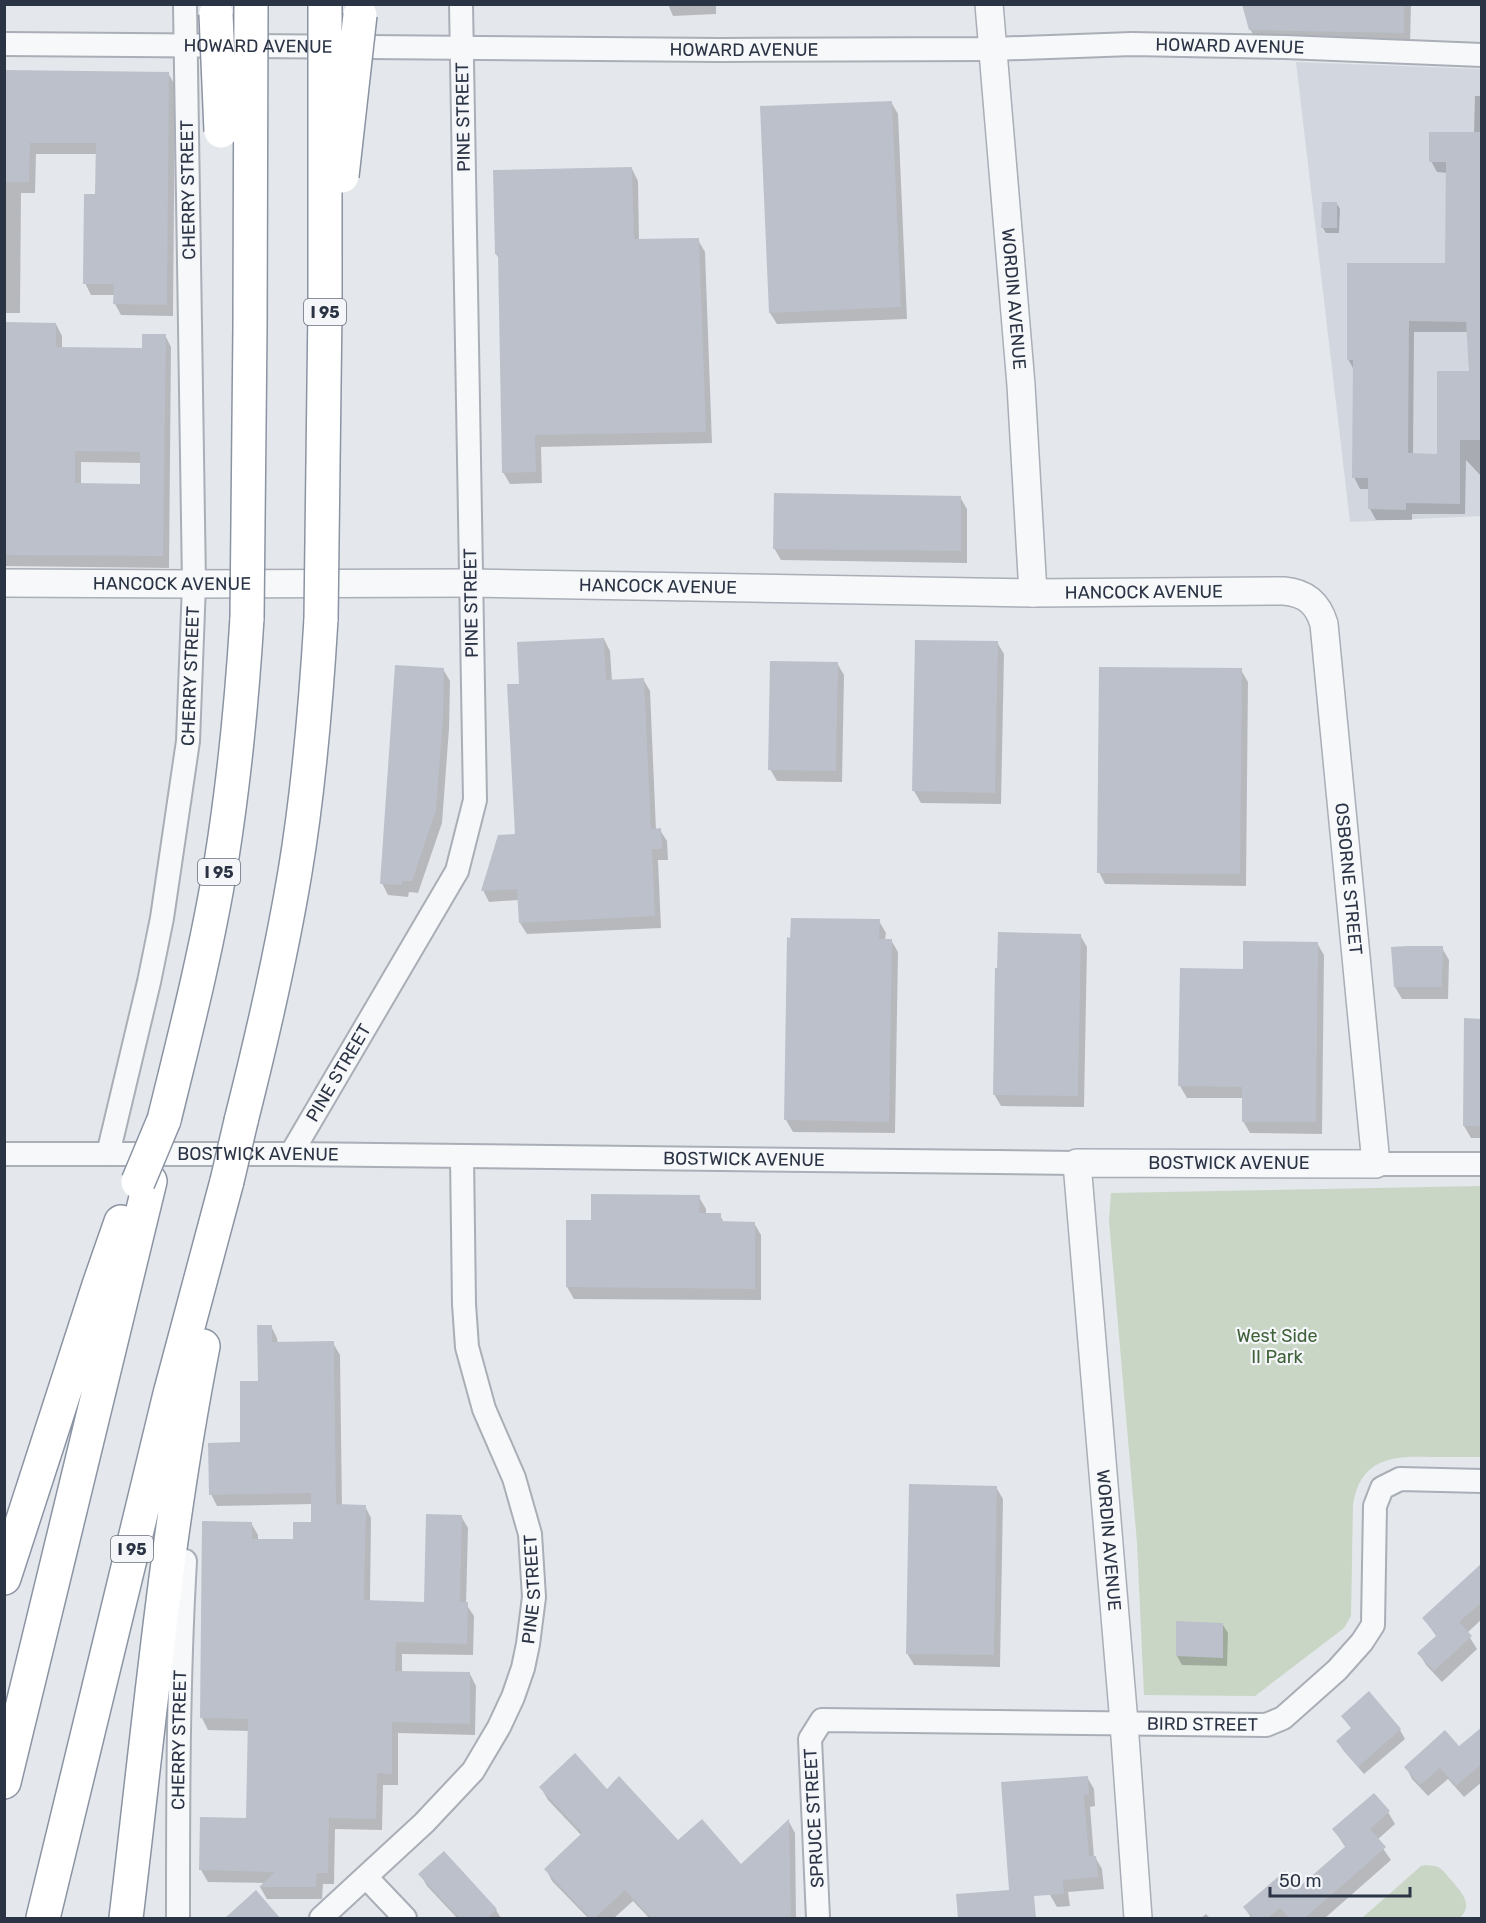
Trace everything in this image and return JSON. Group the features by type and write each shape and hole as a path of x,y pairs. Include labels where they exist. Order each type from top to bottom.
{"highway":[{"name":"I 95","path":"144,1181 165,1120 194,996 221,863 238,730 247,618 251,4"},
{"name":"I 95","path":"43,1918 170,1394 241,1121 272,991 295,870 313,734 321,619 325,308 325,4"},
{"path":"205,8 221,131 251,163"},
{"path":"325,308 361,10"},
{"path":"4,1578 117,1233 144,1181"},
{"path":"4,1782 144,1181"},
{"path":"126,1918 176,1503 207,1330 226,1181"}],"street":[{"name":"PINE STREET","path":"291,1154 457,871 475,800 461,4"},
{"name":"WORDIN AVENUE","path":"989,4 1021,385 1033,593"},
{"name":"CHERRY STREET","path":"108,1154 149,982 173,852 188,741 194,585 186,45 205,8"},
{"name":"HOWARD AVENUE","path":"4,44 709,50 993,49 1132,44 1285,47 1482,55"},
{"name":"HANCOCK AVENUE","path":"4,583 194,585 471,583 1033,593 1284,591 1300,594 1310,599"},
{"name":"OSBORNE STREET","path":"1310,599 1321,613 1324,624 1376,1164"},
{"name":"BOSTWICK AVENUE","path":"4,1154 291,1154 1077,1163 1482,1164"},
{"name":"PINE STREET","path":"321,1918 424,1823 473,1771 489,1746 513,1696 523,1668 534,1597 530,1534 514,1478 484,1409 467,1347 464,1304 462,1156"},
{"name":"WORDIN AVENUE","path":"1077,1163 1138,1918"},
{"name":"BIRD STREET","path":"822,1720 1266,1725 1283,1718 1337,1670 1362,1642 1373,1625 1375,1506 1382,1488 1400,1479 1482,1481"},
{"name":"CHERRY STREET","path":"178,1918 177,1777 185,1561"},
{"name":"SPRUCE STREET","path":"818,1918 810,1739 822,1720"},
{"path":"366,1877 405,1918"}],"shaded area":[{"path":"1296,62 1481,69 1481,516 1350,522"}],"green space":[{"name":"West Side II Park","path":"1481,1186 1481,1457 1402,1458 1380,1463 1370,1469 1362,1478 1353,1505 1351,1616 1344,1628 1255,1696 1144,1695 1137,1543 1109,1221 1111,1193"},
{"path":"1421,1866 1439,1868 1462,1894 1466,1908 1460,1918 1362,1918"}],"building":[{"path":"1242,4 1404,4 1404,33 1249,30"},
{"path":"4,70 169,72 167,305 113,304 114,284 83,284 84,194 95,194 96,143 30,143 29,182 4,182"},
{"path":"892,101 901,307 769,313 760,106"},
{"path":"1429,132 1482,132 1482,440 1460,440 1460,504 1406,503 1406,510 1368,509 1368,478 1352,478 1353,360 1347,360 1347,263 1445,263 1446,162 1429,162","holes":["1409,321 1466,322 1469,371 1437,371 1437,454 1408,453"]},
{"path":"632,167 634,239 699,238 706,432 535,435 536,472 502,473 498,254 495,254 493,170"},
{"path":"1322,202 1337,202 1337,228 1321,228"},
{"path":"5,322 56,323 56,347 142,348 142,334 166,334 163,556 4,555","holes":["75,451 140,452 140,484 75,483"]},
{"path":"774,493 961,496 961,551 773,549"},
{"path":"604,638 606,680 644,678 651,829 661,828 662,849 652,849 655,916 519,923 517,889 481,891 498,835 515,834 507,684 519,684 517,642"},
{"path":"915,640 998,641 995,793 912,791"},
{"path":"770,661 838,662 836,771 768,770"},
{"path":"395,665 444,668 436,810 412,881 402,881 402,885 380,884"},
{"path":"1099,667 1242,668 1240,874 1097,873"},
{"path":"791,918 880,919 879,939 892,939 889,1122 784,1120 787,937 790,938"},
{"path":"998,932 1081,934 1078,1096 993,1095 995,968 997,968"},
{"path":"1243,941 1318,942 1316,1122 1242,1122 1242,1087 1178,1086 1180,968 1243,969"},
{"path":"1443,946 1442,987 1394,987 1391,947"},
{"path":"1464,1018 1482,1019 1482,1126 1463,1126"},
{"path":"591,1194 700,1195 699,1213 721,1213 721,1221 755,1222 755,1289 566,1287 566,1220 591,1220"},
{"path":"257,1325 272,1325 272,1342 334,1341 336,1504 366,1505 364,1600 424,1602 426,1514 462,1515 460,1602 468,1602 467,1644 396,1642 395,1671 470,1672 470,1724 392,1722 392,1774 377,1773 376,1819 329,1818 328,1873 317,1873 316,1887 259,1887 275,1872 199,1870 200,1817 246,1818 248,1719 200,1718 202,1521 252,1522 252,1539 293,1539 293,1522 311,1522 311,1493 209,1495 208,1443 240,1442 240,1381 258,1381"},
{"path":"909,1484 997,1486 994,1655 906,1654"},
{"path":"1482,1563 1482,1602 1459,1622 1472,1636 1434,1671 1417,1653 1437,1635 1422,1618"},
{"path":"1176,1621 1223,1623 1223,1658 1176,1656"},
{"path":"1369,1691 1401,1729 1358,1767 1336,1741 1351,1728 1341,1716"},
{"path":"1482,1727 1482,1764 1456,1786 1440,1768 1420,1785 1404,1767 1445,1730 1459,1746"},
{"path":"575,1753 607,1789 619,1776 678,1840 702,1819 741,1864 789,1819 791,1918 651,1918 625,1890 595,1918 590,1918 544,1869 582,1833 539,1787"},
{"path":"1088,1776 1089,1795 1084,1795 1089,1856 1096,1856 1098,1877 1063,1880 1064,1894 1034,1896 1036,1918 958,1918 956,1894 1009,1890 1001,1782"},
{"path":"1374,1793 1390,1811 1370,1829 1386,1847 1305,1918 1289,1918 1280,1908 1268,1918 1253,1918 1243,1907 1285,1871 1299,1887 1346,1846 1332,1829"},
{"path":"444,1851 497,1909 487,1918 459,1918 418,1874"},
{"path":"256,1890 280,1918 225,1918"}]}
